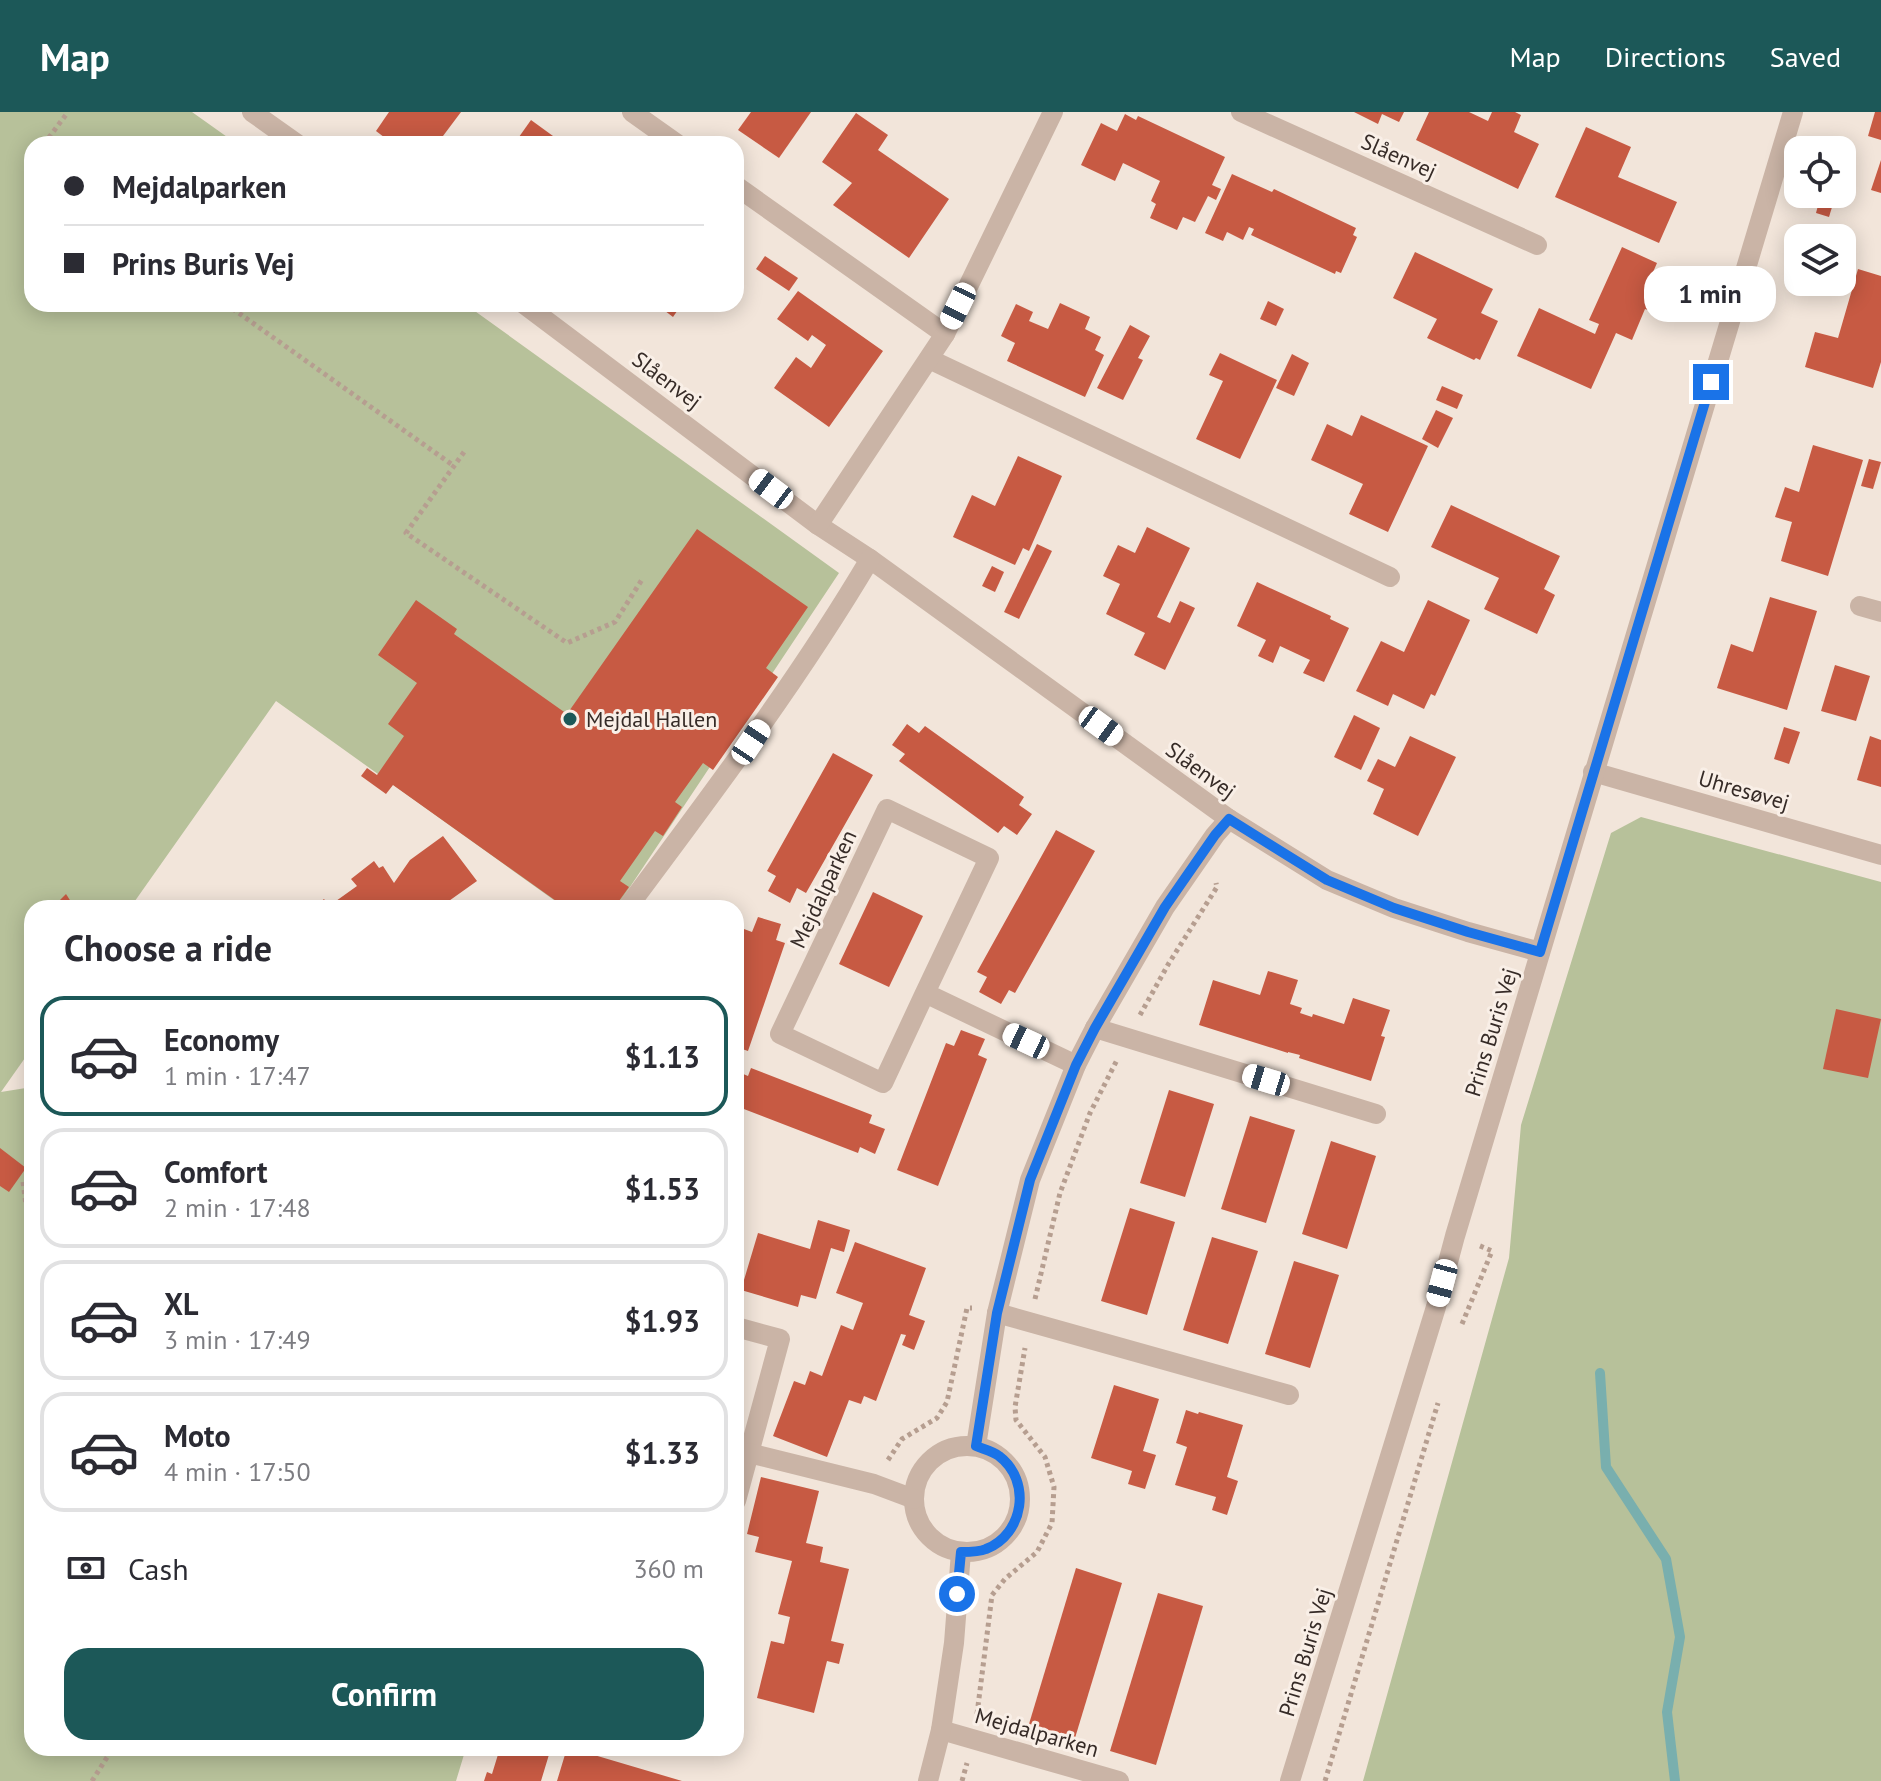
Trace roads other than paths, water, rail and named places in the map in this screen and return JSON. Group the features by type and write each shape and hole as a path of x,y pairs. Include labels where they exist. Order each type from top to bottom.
{"street":[{"path":"252,112 286,136"},
{"path":"632,112 666,136"},
{"path":"818,525 945,334 1053,112"},
{"name":"Slåenvej","path":"1241,112 1537,245"},
{"name":"Prins Buris Vej","path":"1290,1781 1431,1323 1593,772 1793,112"},
{"path":"744,192 945,334"},
{"name":"Slåenvej","path":"535,312 818,525 870,559 1229,819 1327,880 1394,908 1540,952"},
{"path":"929,359 1390,577"},
{"path":"633,900 751,742 870,559"},
{"path":"1860,606 1881,612"},
{"name":"Uhresøvej","path":"1593,772 1881,855"},
{"name":"Mejdalparken","path":"887,809 989,858 925,993 883,1083 780,1034 887,809"},
{"path":"976,1446 997,1313 1030,1180 1076,1065 1165,907 1229,819"},
{"path":"925,993 1076,1065"},
{"path":"1095,1028 1376,1114"},
{"path":"997,1313 1289,1395"},
{"path":"744,1329 780,1339 744,1471"},
{"path":"976,1446 998,1454 1014,1472 1021,1495 1018,1518 1005,1538 984,1550 961,1552 942,1546 927,1534 917,1518 914,1499 919,1476 933,1458 953,1447 976,1446"},
{"path":"749,1453 874,1484 914,1499"},
{"name":"Mejdalparken","path":"928,1781 941,1730 954,1643 961,1552"},
{"name":"Mejdalparken","path":"941,1730 1119,1781"}],"waterway":[{"path":"1600,1373 1606,1467 1666,1559 1680,1637 1667,1712 1675,1781"}],"place":[{"name":"Mejdal Hallen","path":"570,719"}]}
